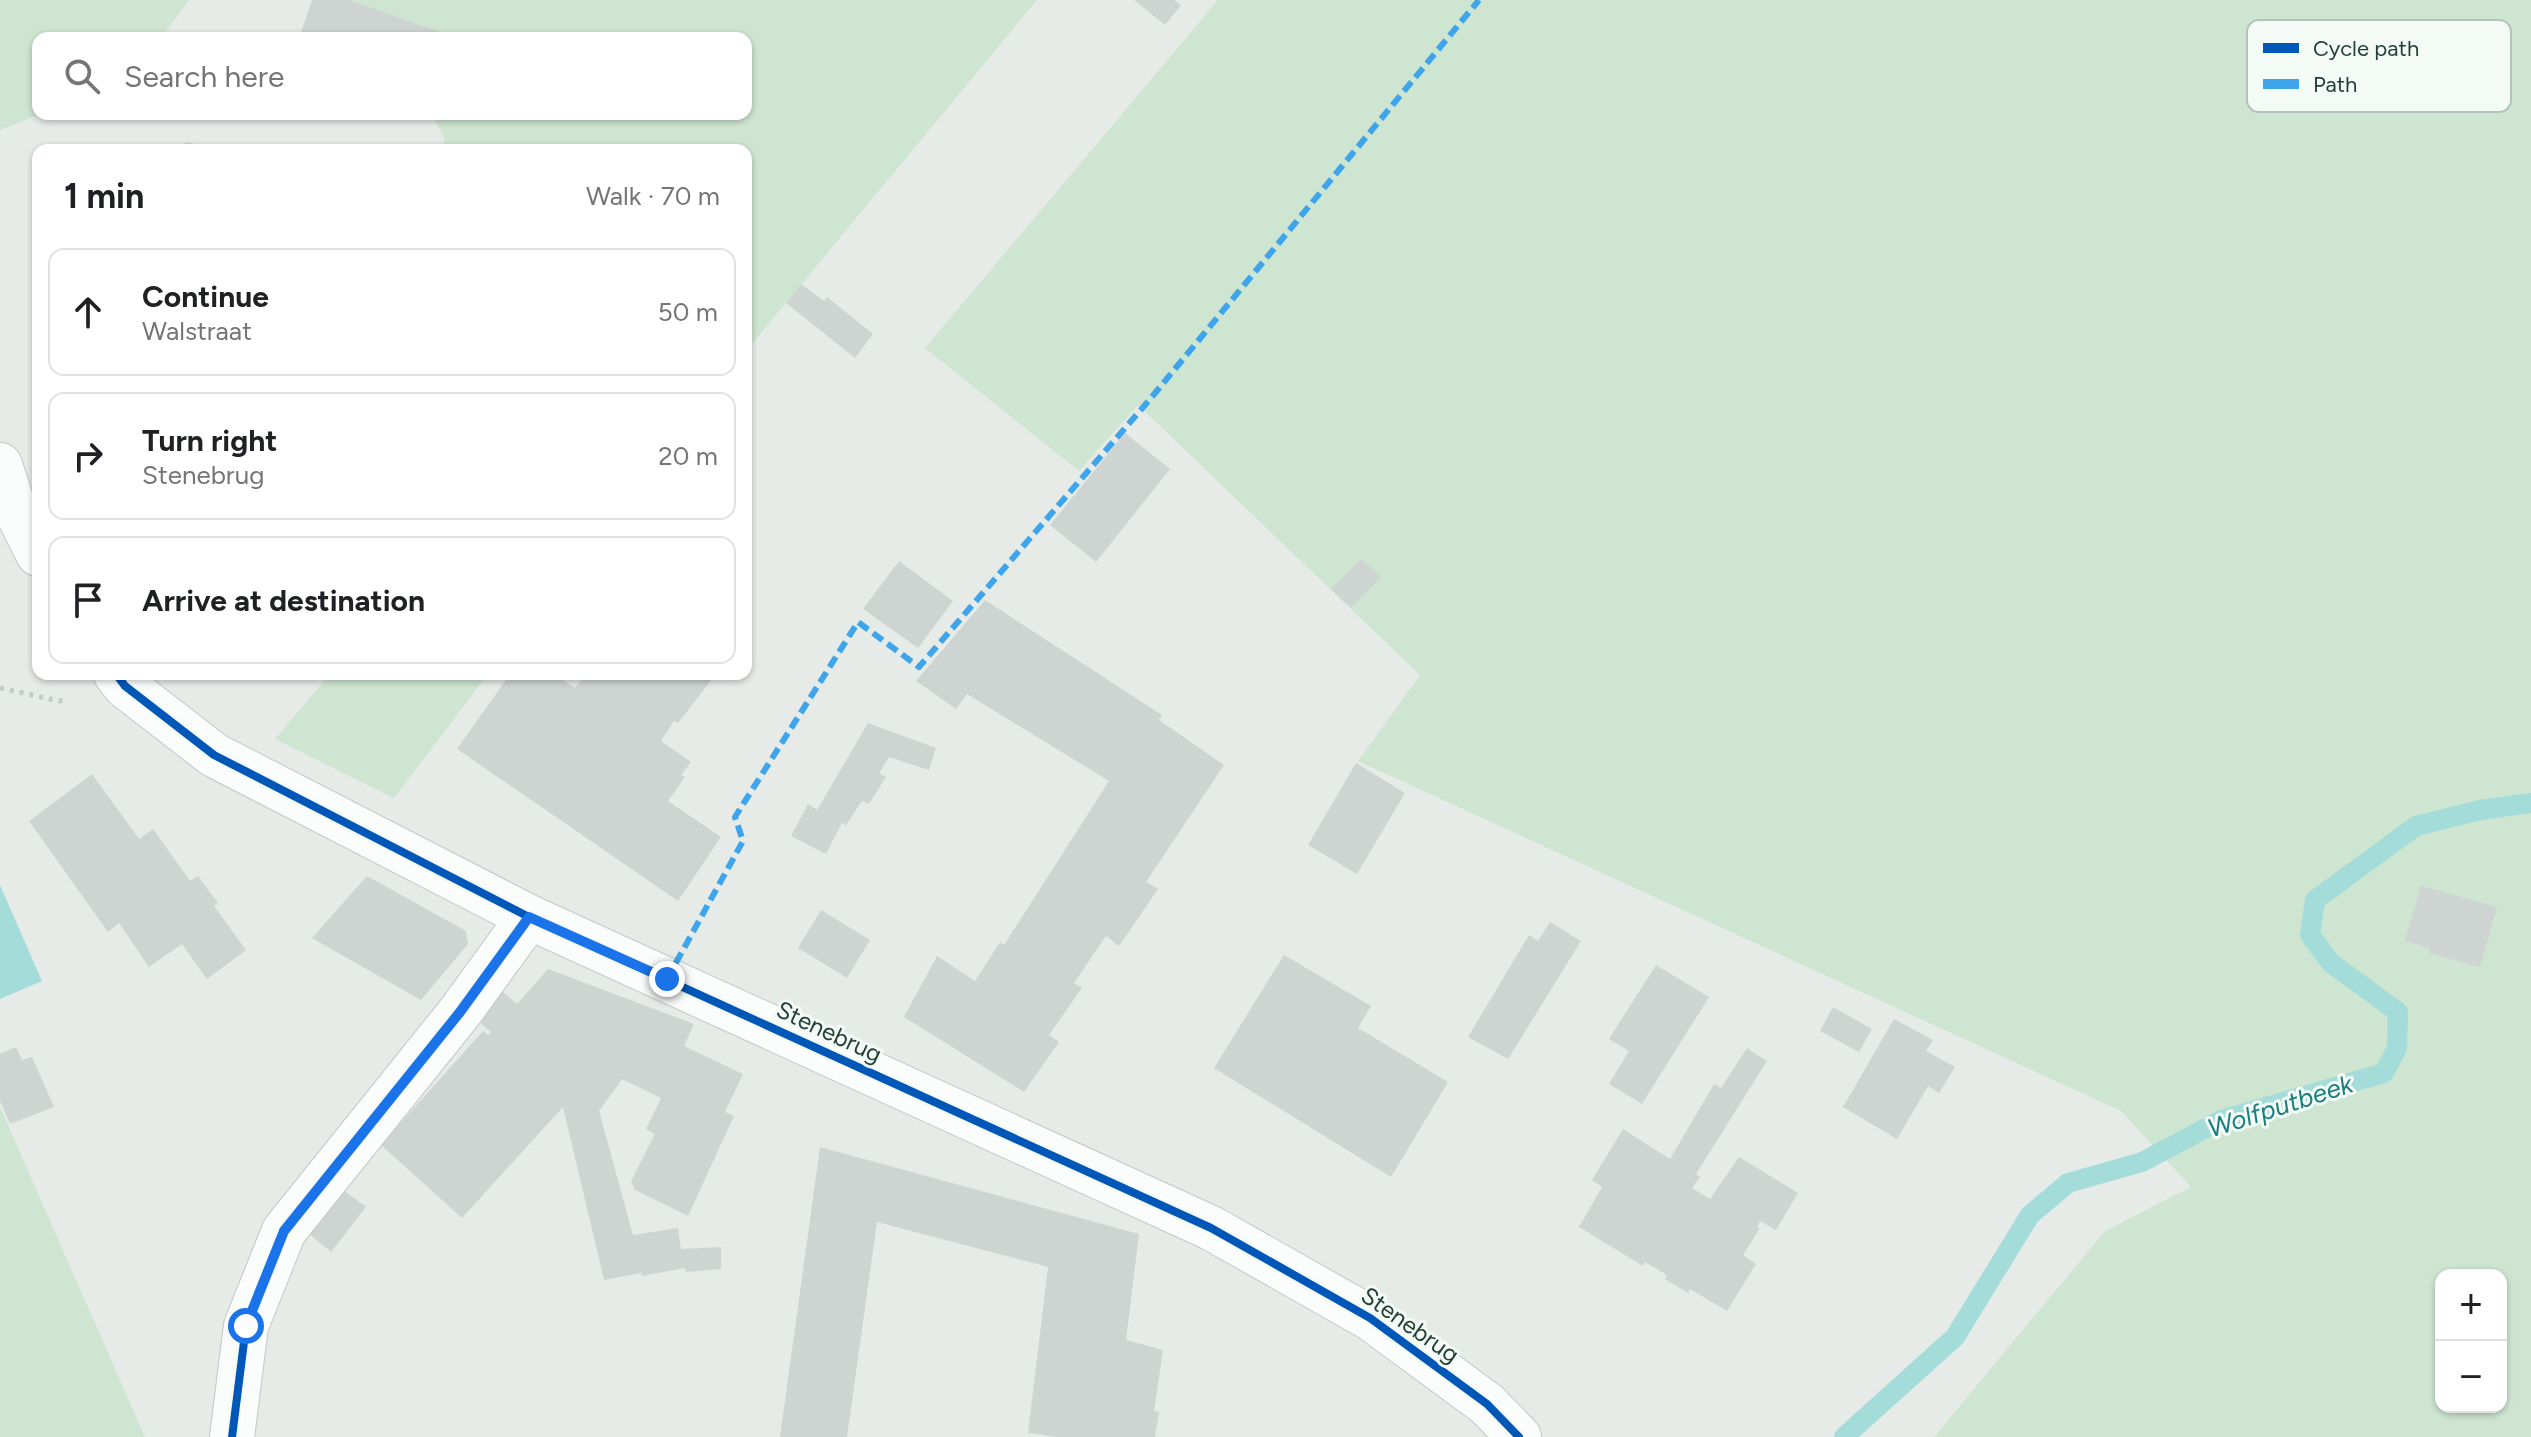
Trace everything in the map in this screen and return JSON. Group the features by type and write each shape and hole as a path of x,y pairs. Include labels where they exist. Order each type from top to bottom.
{"street":[{"path":"0,465 12,502 32,542"},
{"name":"Stenebrug","path":"120,680 214,755 529,917 1211,1228 1370,1318 1487,1404 1519,1437"},
{"path":"232,1437 246,1326 284,1231 460,1012 529,917"}],"green space":[{"path":"0,0 189,0 165,32 32,32 32,118 0,130"},
{"path":"349,0 1037,0 752,344 752,144 443,144 445,139 435,120 752,120 752,32 439,32"},
{"path":"1218,0 2531,0 2531,1437 1934,1437 2105,1231 2191,1187 2121,1111 1358,761 1420,675 1138,405 1079,471 925,348"},
{"path":"325,680 483,680 394,798 275,739"},
{"path":"0,1107 145,1437 0,1437"}],"water":[{"path":"0,885 42,981 0,999"}],"building":[{"path":"312,0 349,0 441,32 301,32"},
{"path":"1134,0 1174,0 1181,5 1165,25"},
{"path":"801,284 824,301 827,297 873,334 855,358 786,303"},
{"path":"1125,433 1170,469 1096,562 1050,525"},
{"path":"1361,559 1381,577 1351,608 1331,589"},
{"path":"899,561 953,601 918,648 863,609"},
{"path":"985,600 1162,715 1159,720 1224,765 1146,882 1158,889 1119,946 1106,936 1074,983 1082,988 1049,1035 1059,1042 1024,1092 904,1017 937,956 975,981 1000,942 1004,945 1109,781 967,694 956,709 916,681"},
{"path":"506,680 563,680 575,688 581,680 711,680 678,723 674,721 661,741 691,762 681,775 685,777 668,801 721,837 678,901 457,749"},
{"path":"868,723 936,748 929,770 889,757 879,773 886,777 869,804 862,801 846,825 842,823 826,854 791,836 808,804 817,810"},
{"path":"1356,763 1405,793 1357,874 1308,845"},
{"path":"92,774 139,839 153,829 190,881 198,876 218,903 214,906 246,950 207,979 182,944 149,967 119,923 108,932 29,821"},
{"path":"367,876 466,931 468,944 421,1000 312,938"},
{"path":"2421,886 2497,907 2480,967 2429,953 2430,948 2405,941"},
{"path":"821,910 870,940 847,978 798,948"},
{"path":"1550,922 1581,941 1508,1059 1468,1037 1529,935 1538,941"},
{"path":"1284,955 1371,1006 1358,1028 1448,1082 1391,1177 1214,1068"},
{"path":"1656,965 1709,997 1642,1104 1609,1084 1629,1051 1609,1039"},
{"path":"548,969 694,1024 684,1046 743,1074 725,1112 734,1116 688,1216 635,1190 631,1181 655,1134 646,1129 661,1098 622,1079 599,1111 633,1235 678,1228 681,1249 721,1247 721,1269 686,1272 685,1268 604,1280 563,1107 462,1218 381,1145 483,1031 488,1035 491,1032 471,1015 498,988 517,1004"},
{"path":"1833,1007 1872,1029 1859,1052 1820,1031"},
{"path":"1894,1019 1933,1040 1926,1051 1955,1067 1939,1093 1928,1086 1897,1139 1843,1107"},
{"path":"16,1047 22,1060 32,1057 54,1107 10,1124 0,1101 0,1054"},
{"path":"1747,1048 1767,1061 1696,1174 1700,1177 1692,1188 1710,1199 1739,1157 1798,1193 1776,1230 1760,1221 1757,1227 1760,1228 1743,1255 1756,1264 1727,1311 1690,1289 1688,1293 1665,1279 1667,1275 1645,1262 1643,1266 1579,1227 1602,1187 1592,1180 1623,1129 1670,1159 1714,1084 1721,1088"},
{"path":"820,1147 1139,1234 1126,1340 1163,1350 1154,1411 1159,1412 1155,1437 1057,1437 1028,1433 1048,1267 877,1222 847,1437 780,1437"},
{"path":"334,1183 366,1207 331,1252 301,1227"}],"waterway":[{"name":"Wolfputbeek","path":"1844,1437 1955,1337 2030,1215 2068,1183 2142,1162 2221,1120 2384,1073 2397,1048 2398,1012 2331,963 2310,935 2315,900 2416,826 2480,810 2531,803"}],"marked path":[{"path":"667,979 743,841 735,817 858,622 919,667 1151,398 1479,0"}],"cycle path":[{"path":"120,680 214,755 529,917 1211,1228 1370,1318 1487,1404 1519,1437"},
{"path":"232,1437 246,1326 284,1231 460,1012 529,917"}],"route":[{"path":"246,1326 284,1231 460,1012 529,917 667,979"}]}
